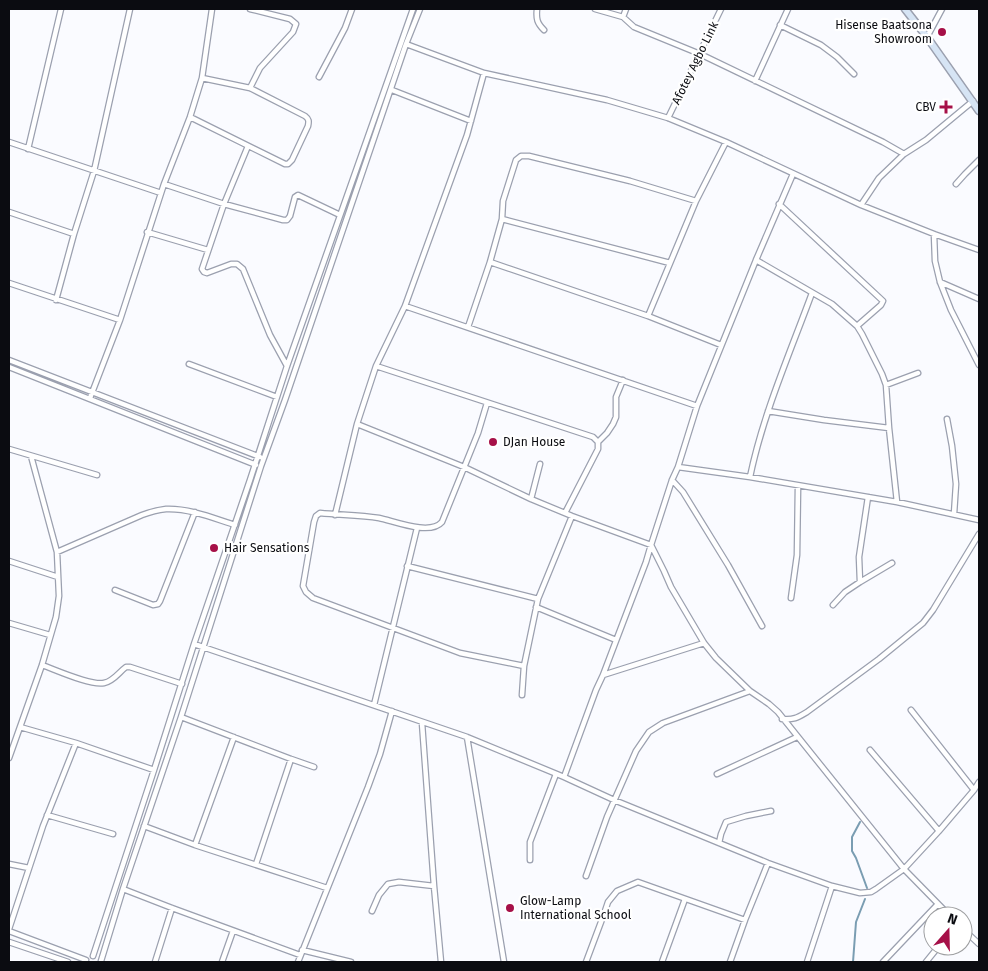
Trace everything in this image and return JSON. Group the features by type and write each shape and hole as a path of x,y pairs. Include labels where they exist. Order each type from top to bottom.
{"main road":[{"path":"905,9 979,111"}],"street":[{"path":"28,149 61,9"},
{"path":"56,300 94,171 130,9"},
{"path":"90,398 120,320 161,192 190,117 202,78 212,9"},
{"path":"250,9 290,19 296,24 292,32 260,68 250,88"},
{"path":"319,77 345,28 352,9"},
{"path":"93,956 194,644 287,366 413,9"},
{"path":"101,962 261,466 392,90 406,44 420,9"},
{"path":"537,9 536,18 538,24 544,30"},
{"path":"595,9 623,17 634,27 700,54 883,142 904,154"},
{"path":"623,17 626,9"},
{"name":"Afotey Agbo Link","path":"668,118 722,9"},
{"path":"754,80 788,9"},
{"path":"927,37 942,9"},
{"path":"780,25 821,45 837,57 854,74"},
{"path":"400,42 484,73 607,100 668,118 726,142 861,204 979,250"},
{"path":"335,515 357,424 376,366 405,306 460,153 484,73"},
{"path":"190,117 280,162 288,164 292,160 308,126 308,118 250,88 202,78"},
{"path":"392,90 470,120"},
{"path":"861,204 879,178 904,154 926,140 973,101"},
{"path":"9,142 161,192"},
{"path":"648,316 696,201 726,142"},
{"path":"248,146 224,204 202,269 204,272 209,272 230,264 237,264 243,269 270,336 287,366"},
{"path":"468,327 490,262 502,219 503,201 513,166 521,156 527,155 630,181 696,201"},
{"path":"956,184 979,160"},
{"path":"564,777 646,562 697,406 793,174"},
{"path":"164,184 224,204 283,220 287,220 290,216 295,197 298,195 340,215"},
{"path":"779,204 882,301 881,305 857,326"},
{"path":"9,212 74,234"},
{"path":"502,219 670,263"},
{"path":"147,232 208,250"},
{"path":"934,234 935,262 940,282 951,310 979,365"},
{"path":"756,260 832,304 857,326 872,352 886,385 897,502"},
{"path":"490,262 648,316 721,345"},
{"path":"940,282 979,299"},
{"path":"9,284 120,320"},
{"path":"750,477 768,412 812,293"},
{"path":"405,306 697,406"},
{"path":"9,360 264,459"},
{"path":"189,364 277,397"},
{"path":"376,366 593,438 598,442"},
{"path":"9,367 261,466"},
{"path":"886,385 918,373"},
{"path":"565,513 598,448 598,442 613,424 616,417 616,397 623,380"},
{"path":"487,403 478,433 439,526 417,528 379,518 320,513 316,516 314,522 303,586 306,592 313,598 460,653 524,666"},
{"path":"768,412 889,428"},
{"path":"947,419 956,484 954,514"},
{"path":"357,424 464,467 572,516 651,545 671,587 704,643 716,658 750,691 778,712 904,869 938,904 883,962"},
{"path":"9,449 97,475"},
{"path":"9,758 42,666 56,617 58,596 56,552 31,456"},
{"path":"531,499 540,464"},
{"path":"678,467 897,502 979,520"},
{"path":"672,480 683,492 728,565 762,626"},
{"path":"791,598 797,556 798,486"},
{"path":"860,582 858,557 868,497"},
{"path":"56,552 142,515 167,509 195,512 235,524"},
{"path":"115,590 153,605 158,604 195,512"},
{"path":"522,696 524,666 538,599 572,516"},
{"path":"374,705 417,528"},
{"path":"782,719 797,718 807,712 879,659 923,623 934,610 979,534"},
{"path":"9,561 58,577"},
{"path":"833,605 845,592 892,563"},
{"path":"407,566 538,599"},
{"path":"536,607 616,640"},
{"path":"9,623 50,635"},
{"path":"603,675 704,643"},
{"path":"194,644 467,738 768,863 832,886 860,893 876,889 904,869 939,831 979,782"},
{"path":"42,666 95,684 105,683 126,667 130,667 182,684"},
{"path":"586,876 614,800 636,751 649,732 656,726 671,719 750,691"},
{"path":"911,710 974,790"},
{"path":"298,962 368,787 380,754 392,711"},
{"path":"181,717 314,767"},
{"path":"422,722 441,962"},
{"path":"20,727 76,743 154,770"},
{"path":"195,845 234,737"},
{"path":"467,738 504,962"},
{"path":"717,774 798,738"},
{"path":"76,743 43,826 9,930 86,961 93,956 99,958 101,962"},
{"path":"870,750 939,831"},
{"path":"256,864 291,759"},
{"path":"530,860 530,842 556,774"},
{"path":"719,843 720,834 726,822 771,811"},
{"path":"48,815 112,834"},
{"path":"144,826 195,845 327,888"},
{"path":"730,962 768,863"},
{"path":"9,864 29,868"},
{"path":"372,911 379,895 388,884 399,882 434,886"},
{"path":"586,962 608,902 617,891 638,882 745,920"},
{"path":"807,962 832,886"},
{"path":"123,889 233,931 301,952 351,962"},
{"path":"662,962 685,899"},
{"path":"155,962 172,908"},
{"path":"222,962 233,931"},
{"path":"9,942 68,962"}],"waterway":[{"path":"860,822 852,837 852,851 867,888"},
{"path":"853,962 856,922 865,899"}],"place":[{"name":"Hisense Baatsona Showroom","path":"942,32"},
{"name":"CBV","path":"946,107"},
{"name":"DJan House","path":"493,442"},
{"name":"Hair Sensations","path":"214,548"},
{"name":"Glow-Lamp International School","path":"510,908"}]}
